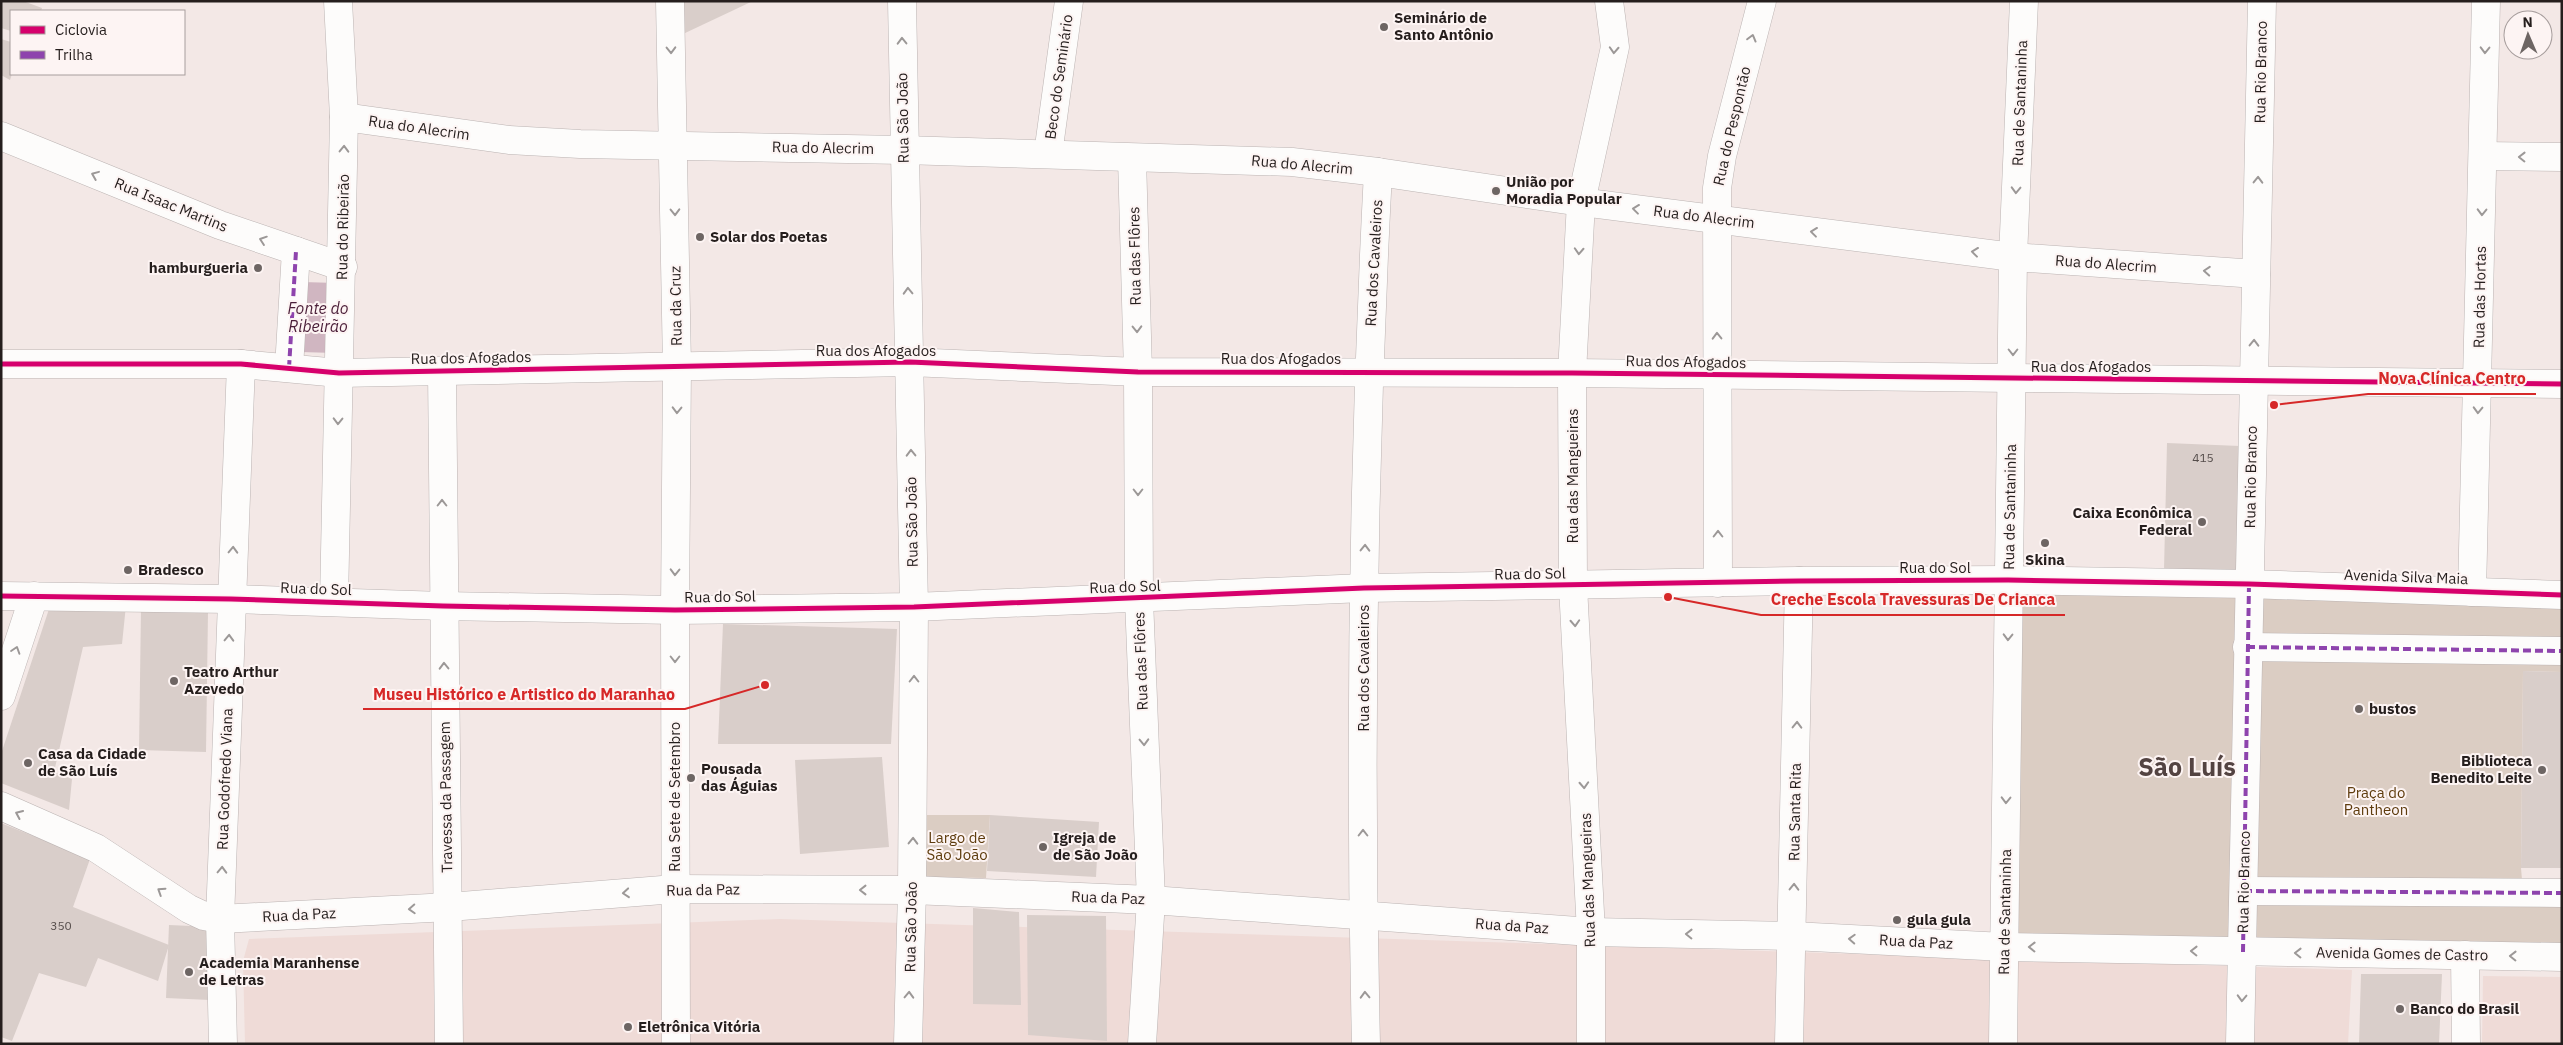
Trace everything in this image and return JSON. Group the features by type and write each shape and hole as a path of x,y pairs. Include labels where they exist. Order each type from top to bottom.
{"street":[{"name":"Rua do Ribeirão","path":"334,602 343,267 344,118 338,1"},
{"name":"Rua da Cruz","path":"670,1 677,366 675,610"},
{"name":"Rua São João","path":"902,1 914,607 912,890 908,1044"},
{"name":"Beco do Seminário","path":"1048,154 1069,1"},
{"name":"Rua das Mangueiras","path":"1591,1044 1591,932 1573,586 1572,373 1581,202 1615,47 1609,1"},
{"name":"Rua do Pespontão","path":"1718,583 1718,375 1715,219 1717,188 1722,156 1762,1"},
{"name":"Rua de Santaninha","path":"2003,1044 2008,580 2013,379 2013,257 2024,1"},
{"name":"Rua Rio Branco","path":"2240,1044 2262,1"},
{"name":"Rua das Hortas","path":"2472,592 2486,1"},
{"name":"Rua do Alecrim","path":"344,118 509,140 580,144 673,144 1292,162 1378,172 1581,202 2013,257 2256,274"},
{"name":"Rua Isaac Martins","path":"1,136 220,225 343,267"},
{"path":"2483,156 2562,158"},
{"name":"Rua das Flôres","path":"1132,158 1138,372 1138,599 1151,900 1142,1044"},
{"name":"Rua dos Cavaleiros","path":"1366,1044 1363,914 1364,588 1368,372 1378,172"},
{"path":"289,368 296,251"},
{"name":"Rua dos Afogados","path":"1,364 241,364 339,373 910,362 1138,372 1572,373 2562,384"},
{"name":"Rua Godofredo Viana","path":"222,1044 220,919 241,364"},
{"name":"Travessa da Passagem","path":"442,371 449,1044"},
{"name":"Rua do Sol","path":"1,596 231,599 443,606 675,610 914,607 1364,588 1799,581 2008,580 2249,584"},
{"name":"Rua Santa Rita","path":"1789,1044 1793,936 1799,581"},
{"name":"Avenida Silva Maia","path":"2249,584 2562,595"},
{"path":"1,696 34,596"},
{"name":"Rua Sete de Setembro","path":"675,610 674,889 676,1044"},
{"path":"2247,647 2562,651"},
{"name":"Rua da Paz","path":"1,806 96,848 189,909 204,916 220,919 448,907 674,889 912,890 1151,900 1591,932 1793,936 2004,947 2243,952"},
{"path":"2244,891 2562,893"},
{"name":"Avenida Gomes de Castro","path":"2243,952 2562,957"},
{"path":"2465,955 2466,1044"}],"shaded area":[{"path":"780,919 2352,970 2348,1044 245,1044 243,961 249,939"},
{"path":"2483,976 2562,977 2562,1044 2482,1044"}],"green space":[{"name":"Praça do Pantheon","path":"2016,594 2562,603 2562,672 2523,671 2521,868 2522,880 2562,881 2562,952 2011,936"},
{"name":"Largo de São João","path":"927,815 990,815 986,878 925,877"}],"water":[{"name":"Fonte do Ribeirão","path":"302,282 337,283 335,353 300,352"}],"building":[{"path":"1,1 23,1 42,8 41,10 10,10 10,31 1,28"},
{"path":"683,1 753,1 683,34"},
{"path":"1,39 10,42 10,75 12,75 10,80 1,75"},
{"name":"Caixa Econômica Federal","path":"2167,443 2240,446 2238,572 2164,570"},
{"path":"126,605 122,644 83,647 54,772 72,779 69,810 1,783 1,754 50,606"},
{"name":"Teatro Arthur Azevedo","path":"141,609 208,612 206,752 139,750"},
{"path":"723,624 897,629 891,744 718,744"},
{"name":"Biblioteca Benedito Leite","path":"2523,671 2562,672 2562,868 2521,868"},
{"path":"882,757 889,847 800,854 795,760"},
{"name":"Igreja de de São João","path":"990,815 1099,822 1096,877 987,871"},
{"path":"1,823 90,859 73,907 169,945 158,981 98,958 86,987 39,973 12,1041 1,1037"},
{"path":"973,908 1019,912 1021,1005 973,1004"},
{"path":"1027,915 1106,916 1107,1041 1028,1035"},
{"name":"Academia Maranhense de Letras","path":"169,925 213,927 210,1000 166,998"},
{"name":"Banco do Brasil","path":"2361,974 2442,974 2439,1044 2359,1044"}],"marked path":[{"path":"289,368 296,251"},
{"path":"2243,952 2249,584"},
{"path":"2247,647 2562,651"},
{"path":"2244,891 2562,893"}],"cycle path":[{"path":"1,364 241,364 339,373 910,362 1138,372 1572,373 2562,384"},
{"path":"1,596 231,599 443,606 675,610 914,607 1364,588 1799,581 2008,580 2249,584 2562,595"}],"place":[{"name":"Seminário de Santo Antônio","path":"1384,27"},
{"name":"União por Moradia Popular","path":"1496,191"},
{"name":"Solar dos Poetas","path":"700,237"},
{"name":"hamburgueria","path":"258,268"},
{"name":"Nova Clínica Centro","path":"2274,405"},
{"name":"Caixa Econômica Federal","path":"2202,522"},
{"name":"Skina","path":"2045,543"},
{"name":"Bradesco","path":"128,570"},
{"name":"Creche Escola Travessuras De Crianca","path":"1668,597"},
{"name":"Teatro Arthur Azevedo","path":"174,681"},
{"name":"Museu Histórico e Artistico do Maranhao","path":"765,685"},
{"name":"bustos","path":"2359,709"},
{"name":"Casa da Cidade de São Luís","path":"28,763"},
{"name":"Biblioteca Benedito Leite","path":"2542,770"},
{"name":"Pousada das Águias","path":"691,778"},
{"name":"Igreja de de São João","path":"1043,847"},
{"name":"gula gula","path":"1897,920"},
{"name":"Academia Maranhense de Letras","path":"189,972"},
{"name":"Banco do Brasil","path":"2400,1009"},
{"name":"Eletrônica Vitória","path":"628,1027"}],"district":[{"name":"São Luís","path":"2187,767"}]}
